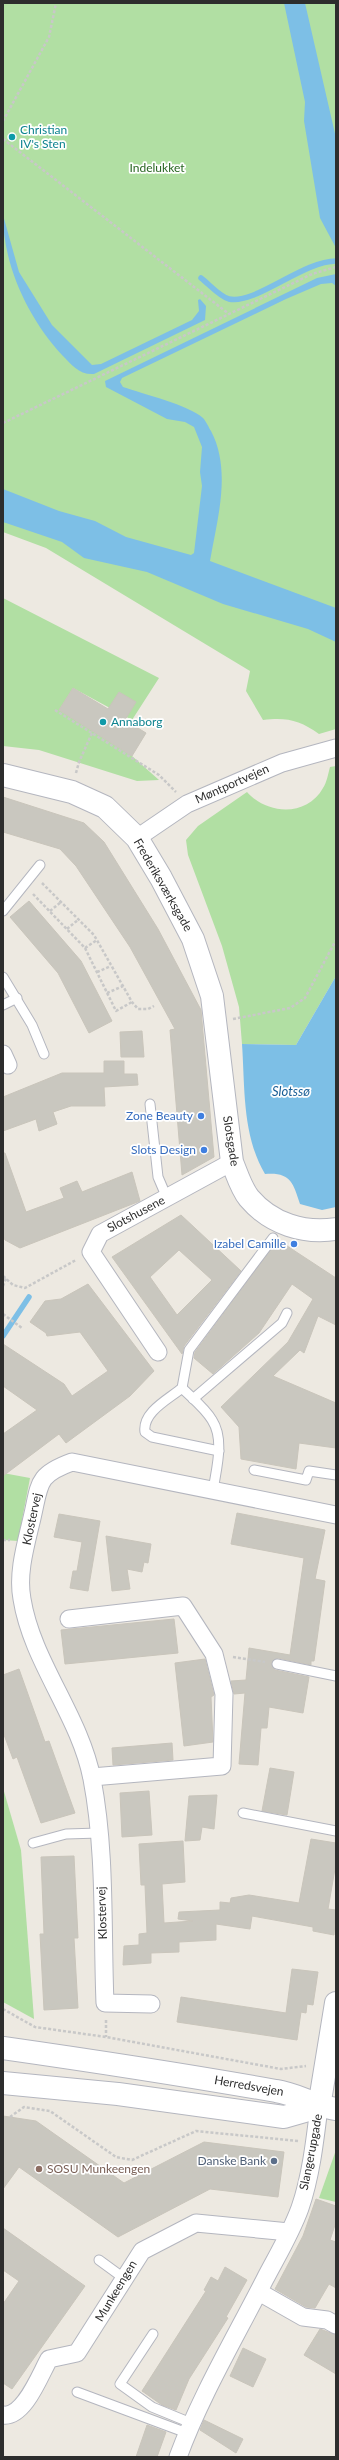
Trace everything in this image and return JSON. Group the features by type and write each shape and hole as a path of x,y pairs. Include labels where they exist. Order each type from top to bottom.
{"street":[{"name":"Møntportvejen","path":"137,838 187,804 282,763 336,748"},
{"name":"Frederiksværksgade","path":"3,775 72,792 105,807 137,838 193,939 212,996 221,1055"},
{"name":"Slotsgade","path":"221,1055 232,1162 249,1198 273,1219 292,1227 318,1232 336,1229"},
{"name":"Slotshusene","path":"91,1252 100,1234 232,1162"},
{"path":"91,1252 158,1352"},
{"name":"Klostervej","path":"151,2004 105,2003 99,1833 92,1777 77,1731 29,1628 22,1598 22,1573 40,1480 54,1469 72,1462 336,1515"},
{"path":"69,1620 183,1606 214,1654 224,1694 222,1766 92,1777"},
{"name":"Slangerupgade","path":"178,2457 189,2428 219,2365 259,2292 300,2208 315,2142 328,2108 324,2064 336,2003"},
{"name":"Herredsvejen","path":"3,2048 160,2070 290,2093 328,2108"},
{"name":"Herredsvejen","path":"3,2083 118,2094 284,2117 328,2108"},
{"name":"Munkeengen","path":"3,2415 9,2416 21,2409 49,2359 77,2353 126,2279 130,2268 142,2251 196,2223 289,2232"},
{"path":"259,2292 303,2317 327,2320 336,2325"}],"lane":[{"path":"3,911 40,865"},
{"path":"3,977 32,1024 44,1054"},
{"path":"3,1005 17,998"},
{"path":"150,1104 158,1178 167,1198"},
{"path":"219,1451 152,1437 145,1432 144,1424 148,1415 182,1388 189,1350 274,1238"},
{"path":"193,1399 282,1324 287,1313"},
{"path":"182,1388 212,1419 217,1431 219,1451 213,1491"},
{"path":"254,1470 306,1480 309,1471 336,1475"},
{"path":"278,1664 336,1676"},
{"path":"243,1813 336,1831"},
{"path":"33,1843 66,1834 99,1833"},
{"path":"99,2260 126,2279"},
{"path":"153,2334 120,2384 152,2407 189,2428"},
{"path":"78,2392 189,2428"}],"path":[{"path":"3,121 49,37 56,3"},
{"path":"3,139 230,314"},
{"path":"3,423 312,274 336,267"},
{"path":"55,710 159,775 187,804"},
{"path":"72,792 79,762 92,733"},
{"path":"33,874 79,919 97,940 132,1002 138,1009 148,1009 154,1006"},
{"path":"25,885 85,948 116,1010 132,1002"},
{"path":"50,912 61,902"},
{"path":"67,929 79,919"},
{"path":"85,948 97,940"},
{"path":"216,1022 290,1008 305,998 336,940"},
{"path":"97,972 112,966"},
{"path":"107,993 123,986"},
{"path":"4,1277 13,1285 25,1288 91,1252"},
{"path":"3,1286 4,1277"},
{"path":"3,1314 22,1328"},
{"path":"214,1654 278,1664"},
{"path":"3,2009 35,2027 106,2037 281,2069 324,2064"},
{"path":"10,2117 24,2107 50,2111 116,2157 132,2160 196,2131 315,2142"}],"green space":[{"name":"Indelukket","path":"3,3 336,3 336,729 319,734 305,725 286,719 263,720 246,691 250,671 46,548 3,532"},
{"path":"3,598 159,678 132,720 73,688 59,710 132,756 159,780 137,781 39,750 3,746"},
{"path":"336,766 336,976 296,1045 242,1044 239,1007 222,946 188,855 186,840 198,826 247,792 255,800 265,805 286,810 307,804 316,797 323,788 330,767"},
{"path":"3,1473 30,1478 18,1541 3,1540"},
{"path":"3,1788 21,1850 34,2019 3,2002"},
{"path":"336,2150 336,2202 319,2198"}],"water":[{"path":"284,3 305,3 336,138 336,248 320,218 304,121 305,102"},
{"path":"3,215 19,272 52,325 92,365 101,364 192,320 199,311 198,300 200,299 206,306 205,320 94,374 84,373 76,369 62,355 38,325 28,308 7,253"},
{"path":"336,274 336,286 332,283 321,284 286,299 122,378 120,382 123,387 177,404 196,413 204,419 211,431 221,462 222,479 219,512 210,561 336,608 336,642 308,629 223,604 147,572 84,558 62,542 3,522 3,489 59,511 95,521 126,537 191,555 194,553 202,486 200,472 202,447 194,427 185,422 167,419 106,387 105,381 317,278"},
{"name":"Slotssø","path":"336,976 336,1207 322,1210 300,1204 292,1184 285,1177 280,1175 265,1174 252,1143 248,1127 242,1044 296,1045"}],"building":[{"name":"Annaborg","path":"73,688 108,709 119,692 136,702 125,720 146,733 132,756 59,710"},
{"path":"3,797 84,823 104,842 158,929 201,1010 214,1157 182,1175 170,1030 175,1029 130,947 76,866 60,849 3,832"},
{"path":"29,901 81,961 112,1021 89,1033 58,973 10,917"},
{"path":"142,1031 144,1057 121,1057 120,1032"},
{"path":"104,1061 124,1061 124,1074 137,1074 138,1085 104,1087 105,1106 71,1106 53,1112 57,1124 39,1131 36,1119 3,1131 3,1097 62,1073 104,1073"},
{"path":"3,1153 5,1153 26,1212 64,1198 60,1188 77,1181 82,1192 132,1172 140,1201 20,1248 5,1240 3,1236"},
{"path":"181,1215 241,1271 184,1346 182,1354 112,1257","holes":["179,1250 212,1280 177,1315 150,1277"]},
{"path":"278,1240 336,1278 336,1325 318,1316 304,1353 300,1350 273,1376 336,1403 336,1448 299,1443 296,1469 241,1459 239,1427 221,1407 288,1342 313,1299 292,1284 259,1333 213,1374 194,1358 195,1352"},
{"path":"88,1284 154,1371 130,1396 66,1443 59,1434 3,1476 3,1434 37,1410 3,1386 3,1344 64,1384 72,1396 108,1371 80,1332 47,1336 46,1333 30,1322 45,1301 61,1299"},
{"path":"237,1513 325,1530 315,1579 325,1581 314,1661 311,1661 311,1665 278,1658 271,1663 275,1670 309,1677 303,1713 269,1707 267,1728 261,1728 258,1765 239,1764 245,1693 234,1694 231,1681 246,1680 249,1648 290,1655 304,1558 231,1544"},
{"path":"59,1514 100,1521 88,1591 70,1588 73,1571 77,1571 82,1542 54,1537"},
{"path":"106,1536 151,1544 148,1563 144,1562 142,1572 127,1569 130,1589 112,1591"},
{"path":"174,1619 178,1653 65,1664 61,1630"},
{"path":"205,1659 214,1695 211,1697 213,1742 184,1746 175,1663"},
{"path":"19,1669 45,1742 49,1741 75,1813 41,1823 17,1757 13,1759 3,1732 3,1675"},
{"path":"172,1743 173,1760 113,1765 112,1748"},
{"path":"270,1768 294,1772 287,1815 262,1811"},
{"path":"149,1791 152,1835 122,1837 120,1793"},
{"path":"217,1795 214,1829 202,1827 200,1840 185,1841 189,1796"},
{"path":"311,1839 336,1843 336,1863 328,1909 336,1910 334,1935 313,1931 313,1927 252,1916 250,1929 216,1924 216,1940 179,1942 179,1952 151,1953 151,1963 123,1965 124,1946 139,1945 139,1934 147,1933 145,1885 141,1885 139,1844 183,1841 185,1882 162,1884 164,1923 193,1921 178,1919 179,1912 220,1910 220,1902 230,1903 231,1898 249,1895 299,1903"},
{"path":"74,1856 78,1938 74,1938 78,2008 44,2010 40,1934 44,1934 41,1857"},
{"path":"292,1969 318,1972 313,2005 307,2004 306,2013 301,2012 297,2040 177,2022 181,1997 286,2013"},
{"path":"3,2116 36,2121 124,2183 204,2142 284,2152 278,2197 210,2189 118,2237 19,2167 3,2189"},
{"path":"316,2199 336,2206 336,2222 330,2240 336,2242 336,2288 329,2284 315,2308 306,2307 275,2289 303,2236"},
{"path":"3,2228 85,2286 12,2389 3,2383 3,2304 19,2281 3,2270"},
{"path":"225,2267 247,2280 226,2317 228,2318 189,2379 176,2410 162,2405 142,2391 206,2291 204,2290 211,2277 218,2281"},
{"path":"320,2329 336,2335 336,2374 304,2355"},
{"path":"243,2348 266,2359 253,2387 230,2376"},
{"path":"204,2420 243,2439 236,2453 200,2430"},
{"path":"147,2425 166,2432 157,2457 136,2457"}],"waterway":[{"path":"201,278 226,298 240,299 266,290 309,268 323,263 336,261"},
{"path":"3,1336 29,1297"}],"place":[{"name":"Christian IV's Sten","path":"12,137"},
{"name":"Annaborg","path":"103,722"},
{"name":"Zone Beauty","path":"201,1116"},
{"name":"Slots Design","path":"204,1150"},
{"name":"Izabel Camille","path":"294,1244"},
{"name":"Danske Bank","path":"274,2161"},
{"name":"SOSU Munkeengen","path":"39,2169"}]}
